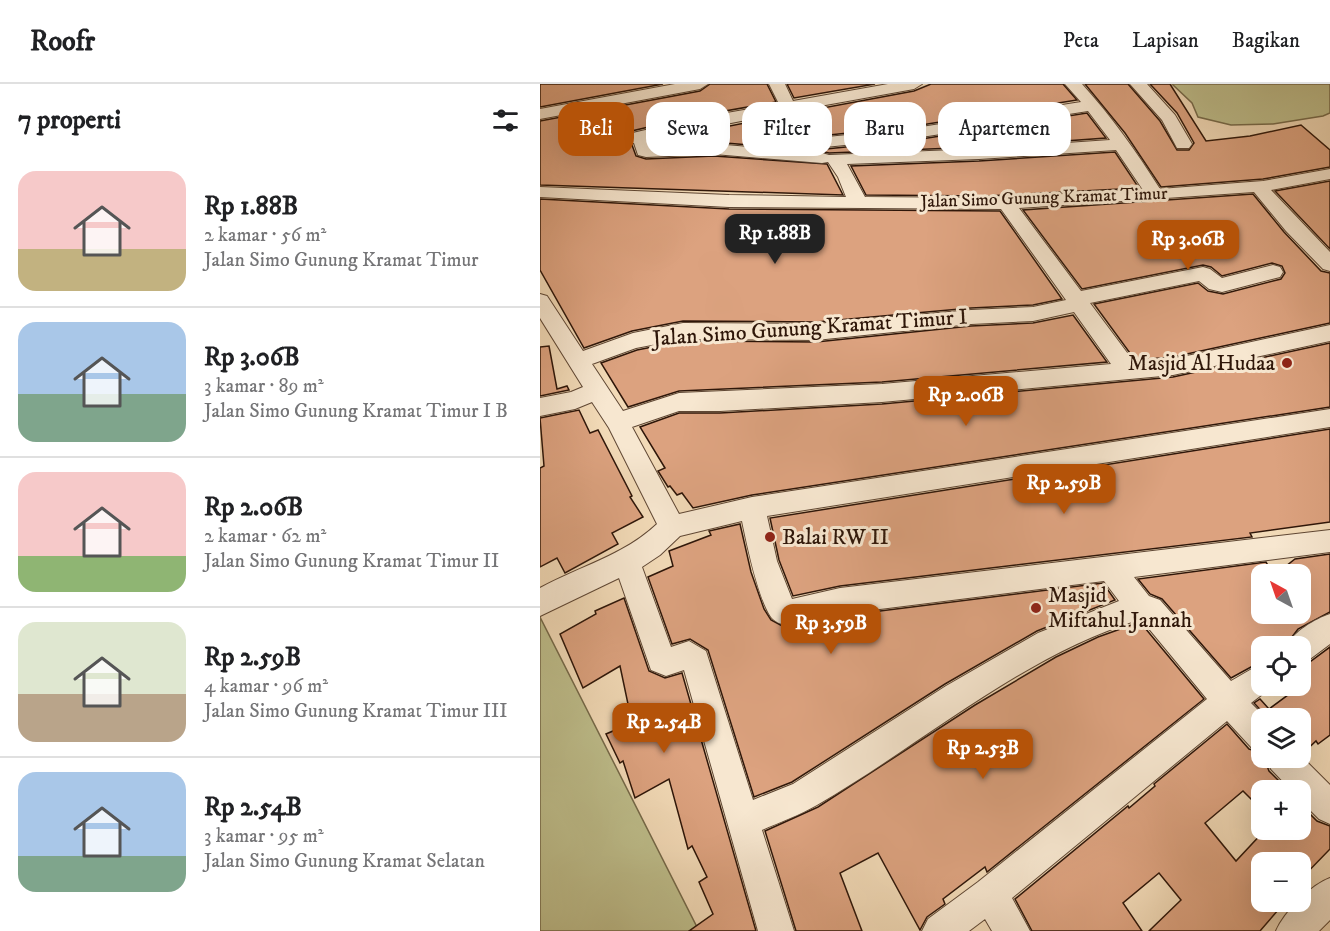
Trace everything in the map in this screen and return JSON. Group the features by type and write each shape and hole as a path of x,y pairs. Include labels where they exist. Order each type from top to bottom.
{"street":[{"path":"540,114 700,84"},
{"path":"777,84 786,102"},
{"path":"811,102 914,84"},
{"path":"1073,84 1093,105 1122,144 1155,195"},
{"path":"1138,84 1169,118 1183,144"},
{"path":"832,141 915,133 1093,105"},
{"path":"742,115 633,138 646,152 714,149 742,151"},
{"path":"799,156 835,159 979,154 1122,144"},
{"path":"835,159 847,177 858,203"},
{"name":"Jalan Simo Gunung Kramat Timur","path":"540,192 729,201 1006,203 1155,195 1258,186 1330,174"},
{"path":"1258,186 1293,227 1330,264"},
{"path":"1006,203 1129,372"},
{"name":"Jalan Simo Gunung Kramat Timur I","path":"578,361 633,340 682,332 816,332 971,317 1033,314 1078,301 1203,274 1216,284 1222,285 1273,272"},
{"path":"541,303 618,423 672,527"},
{"path":"618,423 679,402 720,402 882,393 1173,367 1330,333"},
{"path":"540,407 575,400 597,390"},
{"path":"540,603 564,589 627,562 651,547 672,527 753,508 1330,418"},
{"path":"753,508 764,561 781,608 787,613 840,601 1330,541"},
{"path":"627,562 661,660 666,662 689,655 696,661 776,931"},
{"path":"1110,568 1140,606 1150,609 1251,725"},
{"path":"742,822 804,795 957,697 1048,644 1140,606"},
{"path":"1311,641 1330,627"},
{"path":"940,931 990,894 1251,685"},
{"path":"1292,768 1330,808"},
{"path":"990,894 1012,931"},
{"path":"1294,931 1330,895"}],"green space":[{"path":"1172,84 1330,84 1330,113 1273,124 1231,125 1198,117 1192,103"},
{"path":"540,617 699,931 540,931"}],"building":[{"path":"540,84 663,84 558,102 540,107"},
{"path":"710,84 767,84 776,102 742,102 742,108 730,110 730,102 646,102 646,128 634,130 634,103 700,91"},
{"path":"787,84 875,84 794,98"},
{"path":"931,84 1063,84 1077,100 1065,102 938,102 938,122 926,124 926,102 855,102 914,91"},
{"path":"1085,84 1128,84 1160,121 1177,150 1189,150 1194,143 1177,113 1150,84 1170,84 1206,141 1250,136 1301,125 1330,150 1330,167 1263,179 1161,187 1125,133"},
{"path":"844,104 844,133 832,135 832,106"},
{"path":"1087,113 1106,138 1071,140 1071,116"},
{"path":"558,118 558,156 634,156 634,150 636,156 646,159 714,156 827,164 843,195 540,185 540,121"},
{"path":"742,124 742,144 730,143 730,126"},
{"path":"938,136 938,149 926,149 926,138"},
{"path":"844,147 844,152 832,153 832,148"},
{"path":"1115,152 1139,188 987,196 866,195 851,166 979,161"},
{"path":"1330,181 1330,249 1275,191"},
{"path":"1253,194 1284,232 1321,271 1330,273 1330,323 1173,357 1135,360 1094,304 1198,283 1208,291 1223,294 1281,279 1285,273 1282,266 1272,263 1222,276 1211,267 1203,265 1082,289 1023,210"},
{"path":"540,199 729,209 1000,211 1062,299 1033,305 971,308 816,322 683,321 632,331 584,348 540,270"},
{"path":"1073,315 1107,362 882,382 679,391 628,407 601,363 637,350 683,341 816,342 971,326 1033,323"},
{"path":"1330,343 1330,407 752,495 693,508 682,493 677,495 670,486 668,487 658,471 665,468 640,427 679,413 720,413 882,404 1173,377"},
{"path":"549,346 557,389 567,386 569,390 540,396 540,347"},
{"path":"579,410 590,433 598,430 632,496 630,497 643,517 612,533 618,544 565,573 557,558 540,567 540,468 544,466 540,418"},
{"path":"1330,429 1330,522 1250,533 1252,537 840,586 793,596 779,560 770,518"},
{"path":"740,524 751,572 764,609 771,620 786,628 840,616 1103,583 1115,600 1037,631 945,684 792,782 754,797 708,650 690,639 672,644 648,577 673,566 669,551 711,535 709,531"},
{"path":"1330,554 1330,612 1311,622 1311,564 1289,564 1295,559"},
{"path":"1266,562 1267,564 1251,564 1251,624 1307,624 1298,629 1293,636 1251,636 1251,667 1231,678 1162,599 1150,594 1138,579"},
{"path":"624,598 649,671 665,678 682,673 756,931 689,931 713,914 699,882 707,877 692,846 688,849 669,779 635,798 623,761 620,763 606,734 632,723 620,666 583,688 560,634 596,614 595,611"},
{"path":"1140,622 1204,699 987,872 985,867 943,899 945,904 927,917 920,930 878,853 840,873 862,931 796,931 765,831 818,807 975,705 1056,657 1098,637"},
{"path":"1330,647 1330,735 1318,744 1316,741 1311,746 1311,708 1270,708 1287,696 1311,696 1311,661"},
{"path":"1260,699 1268,708 1259,708 1254,703"},
{"path":"1227,724 1251,750 1251,768 1268,768 1278,780 1251,780 1251,799 1243,791 1205,823 1236,861 1256,840 1311,840 1311,815 1317,821 1330,826 1330,849 1311,869 1311,852 1251,852 1251,912 1276,912 1260,931 1149,931 1181,900 1159,873 1123,903 1142,931 1032,931 1015,899 1128,806 1129,808 1155,786 1154,784"}],"place":[{"name":"Masjid Al Hudaa","path":"1287,363"},
{"name":"Balai RW II","path":"770,537"},
{"name":"Masjid Miftahul Jannah","path":"1036,608"}]}
